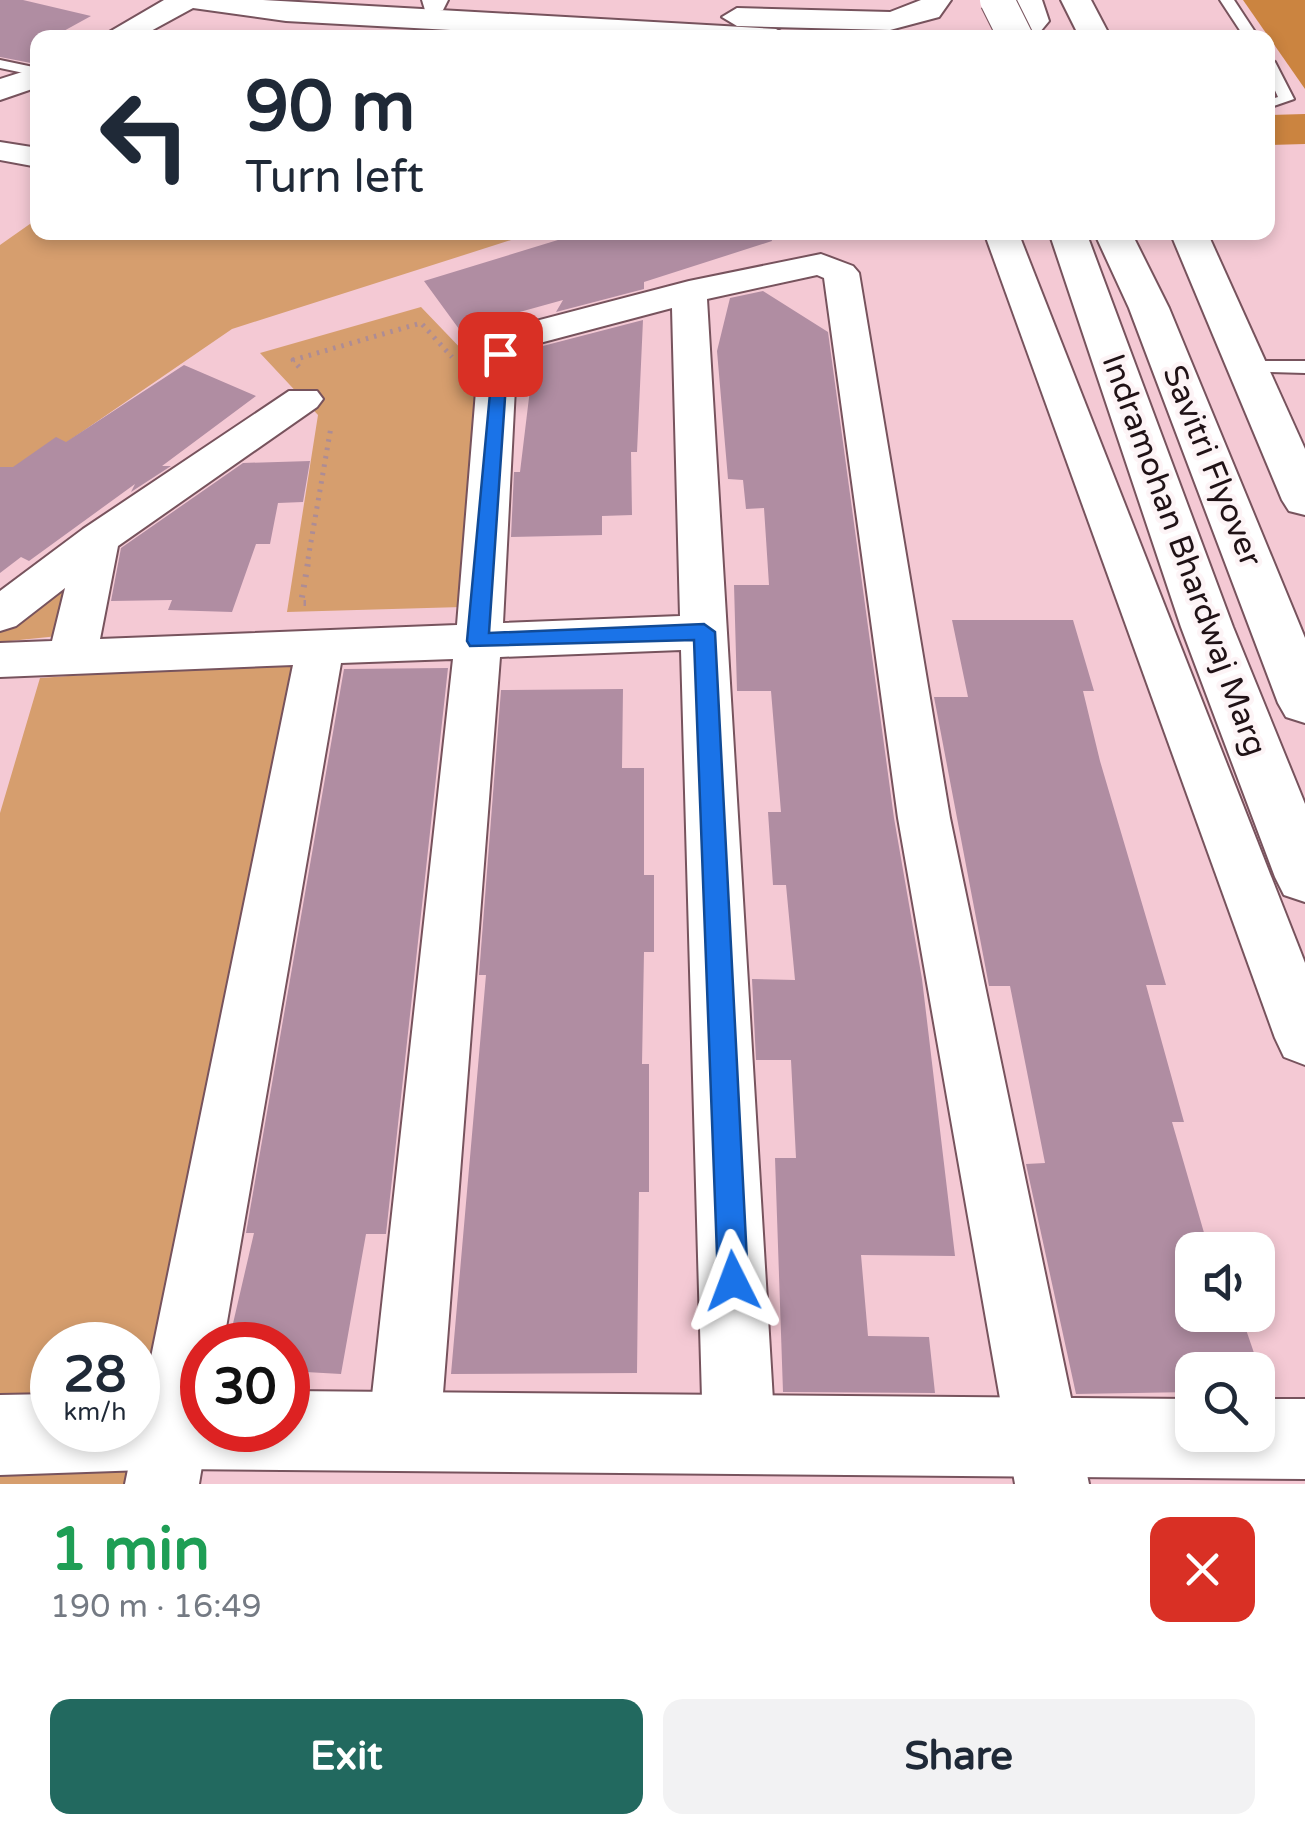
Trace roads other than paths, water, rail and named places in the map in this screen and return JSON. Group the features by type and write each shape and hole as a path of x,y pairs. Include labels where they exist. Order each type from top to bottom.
{"street":[{"path":"129,30 186,0"},
{"path":"196,0 286,12 548,30"},
{"path":"395,0 871,22 929,11 936,0"},
{"path":"997,0 1025,17"},
{"path":"1076,0 1092,30"},
{"path":"0,90 30,77"},
{"path":"0,151 30,157"},
{"path":"1004,240 1305,1038"},
{"name":"Indramohan Bhardwaj Marg","path":"1070,240 1206,627 1305,877"},
{"name":"Savitri Flyover","path":"1116,240 1149,308 1305,703"},
{"path":"1192,240 1305,500"},
{"path":"404,1432 478,641 499,342 689,292 821,264 841,274 924,818 1048,1461"},
{"path":"689,292 740,1434"},
{"path":"3,657 98,539 313,395"},
{"path":"72,658 98,539"},
{"path":"3,657 72,658 320,625 478,641 704,632"},
{"path":"168,1457 320,625"},
{"path":"0,1435 168,1457 404,1432 740,1434 1048,1461 1305,1439"}],"lane":[{"path":"1228,0 1247,30"},
{"path":"0,64 30,72"},
{"path":"1275,76 1287,99 1275,102"},
{"path":"1247,366 1305,367"}]}
